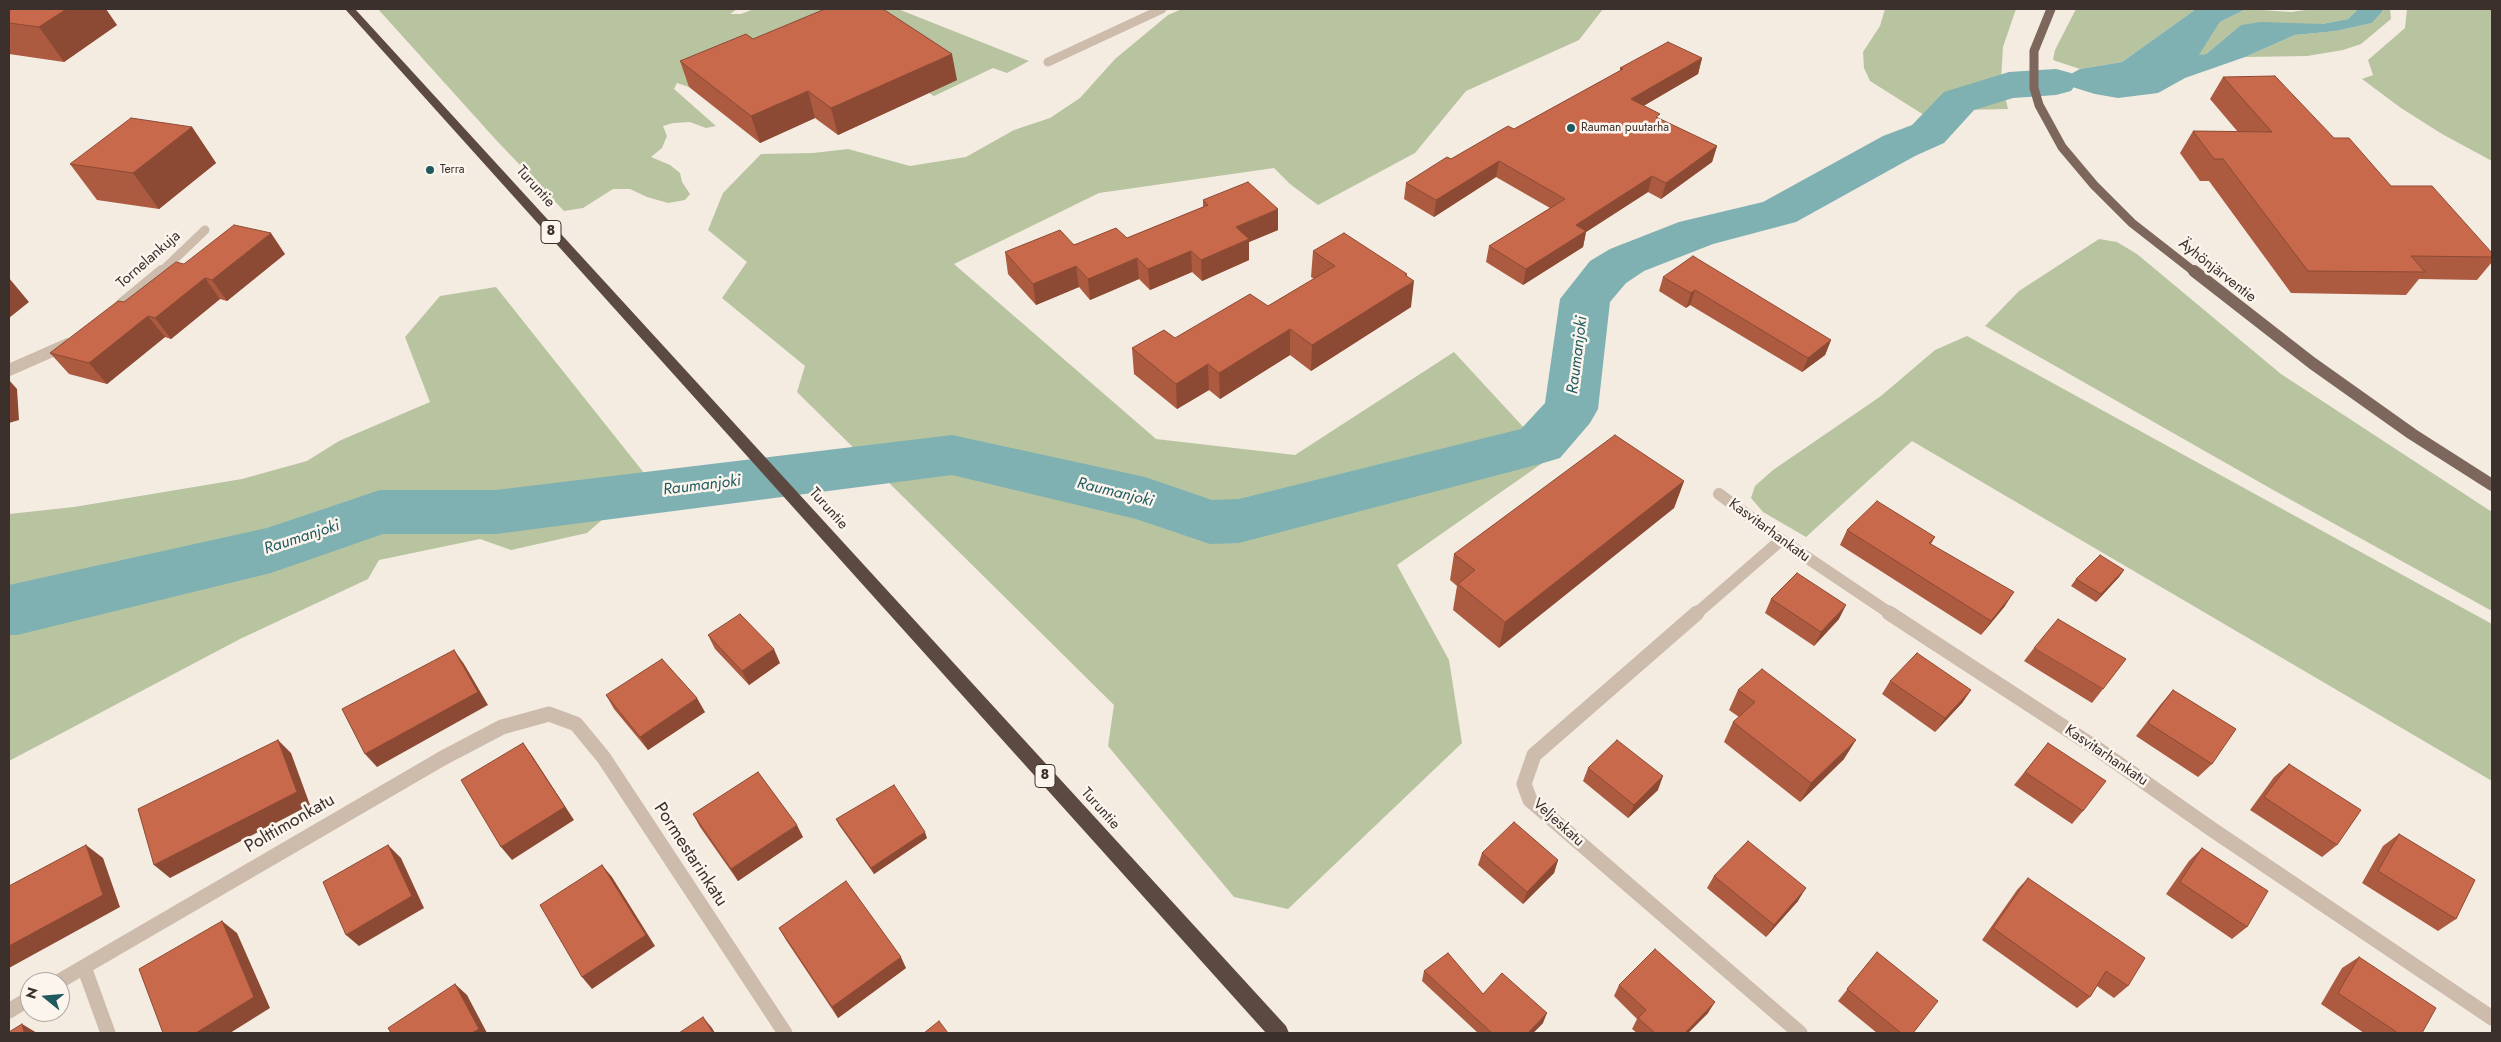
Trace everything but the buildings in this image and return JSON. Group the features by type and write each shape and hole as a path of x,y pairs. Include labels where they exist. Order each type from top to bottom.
{"highway":[{"name":"Turuntie","path":"350,9 1278,1033"}],"main road":[{"name":"Äyhönjärventie","path":"2051,9 2034,51 2032,68 2034,88 2039,105 2062,147 2094,185 2132,223 2312,363 2412,434 2492,485"}],"street":[{"path":"1048,62 1162,9"},
{"name":"Tornelankuja","path":"114,310 179,257 205,230"},
{"path":"9,370 77,340"},
{"name":"Kasvitarhankatu","path":"1720,494 1781,540 2096,748 2218,834 2492,1018"},
{"name":"Veljeskatu","path":"1781,540 1534,756 1527,771 1524,784 1530,800 1800,1033"},
{"name":"Polttimonkatu","path":"70,975 443,758 502,727 549,714"},
{"name":"Pormestarinkatu","path":"549,714 576,724 604,758 785,1033"},
{"path":"84,967 108,1033"},
{"path":"9,1010 20,1004"}],"green space":[{"path":"378,9 737,9 730,14 741,14 754,9 898,9 1029,61 1007,73 993,68 934,96 929,93 689,87 677,83 674,89 716,126 706,128 690,122 673,123 663,126 667,136 662,148 651,157 670,165 680,173 682,182 690,194 685,200 668,203 647,197 630,189 613,189 583,208 564,211 497,141"},
{"path":"1182,9 1603,9 1579,40 1466,91 1415,153 1318,205 1290,184 1274,168 1099,193 954,264 1156,439 1295,455 1454,352 1551,457 1397,565 1449,660 1462,743 1288,909 1234,897 1108,746 1114,705 797,392 805,366 722,298 747,262 708,230 723,193 761,154 813,153 848,149 910,166 966,157 1014,130 1050,118 1080,98 1115,59 1168,15"},
{"path":"1885,9 2016,9 2003,47 2001,80 2008,109 1962,110 1935,118 1924,115 1870,81 1864,68 1863,52 1880,26"},
{"path":"2076,9 2196,9 2122,62 2080,69 2053,60 2055,50"},
{"path":"2246,9 2291,12 2313,9 2358,9 2348,19 2322,24 2241,25 2206,54 2198,56 2220,22"},
{"path":"2383,9 2390,9 2391,19 2361,44 2343,50 2307,56 2245,57 2295,35 2336,31 2372,23"},
{"path":"2407,9 2492,9 2492,161 2442,134 2401,108 2362,79 2373,75 2368,60 2405,28"},
{"path":"2099,239 2117,242 2137,254 2281,374 2492,512 2492,611 2275,491 1985,326 2019,291"},
{"path":"496,287 648,478 453,507 379,501 266,544 117,568 47,596 9,590 9,514 74,507 242,479 307,461 339,441 430,402 405,337 440,296"},
{"path":"1967,336 2492,624 2492,781 1912,441 1806,537 1763,512 1751,498 1755,486 1773,470 1881,396 1935,350"},
{"path":"611,512 587,533 511,550 480,539 379,560 368,579 240,639 9,761 9,627 218,577 382,526 498,523"}],"water":[{"path":"2196,9 2246,9 2220,22 2199,55 2206,54 2241,25 2261,22 2322,24 2348,19 2358,9 2383,9 2372,23 2336,31 2295,35 2245,57 2185,78 2158,93 2118,98 2095,94 2056,82 2080,69 2122,62"}],"waterway":[{"name":"Raumanjoki","path":"9,610 17,610 271,550 380,512 496,512 952,455 1145,499 1210,522 1239,521 1540,444 1571,409 1585,299 1608,272 1627,260 1696,233 1779,212 1899,146 1928,134 1959,101 2009,85 2056,82"}],"place":[{"name":"Rauman puutarha","path":"1571,128"},
{"name":"Terra","path":"430,170"}]}
